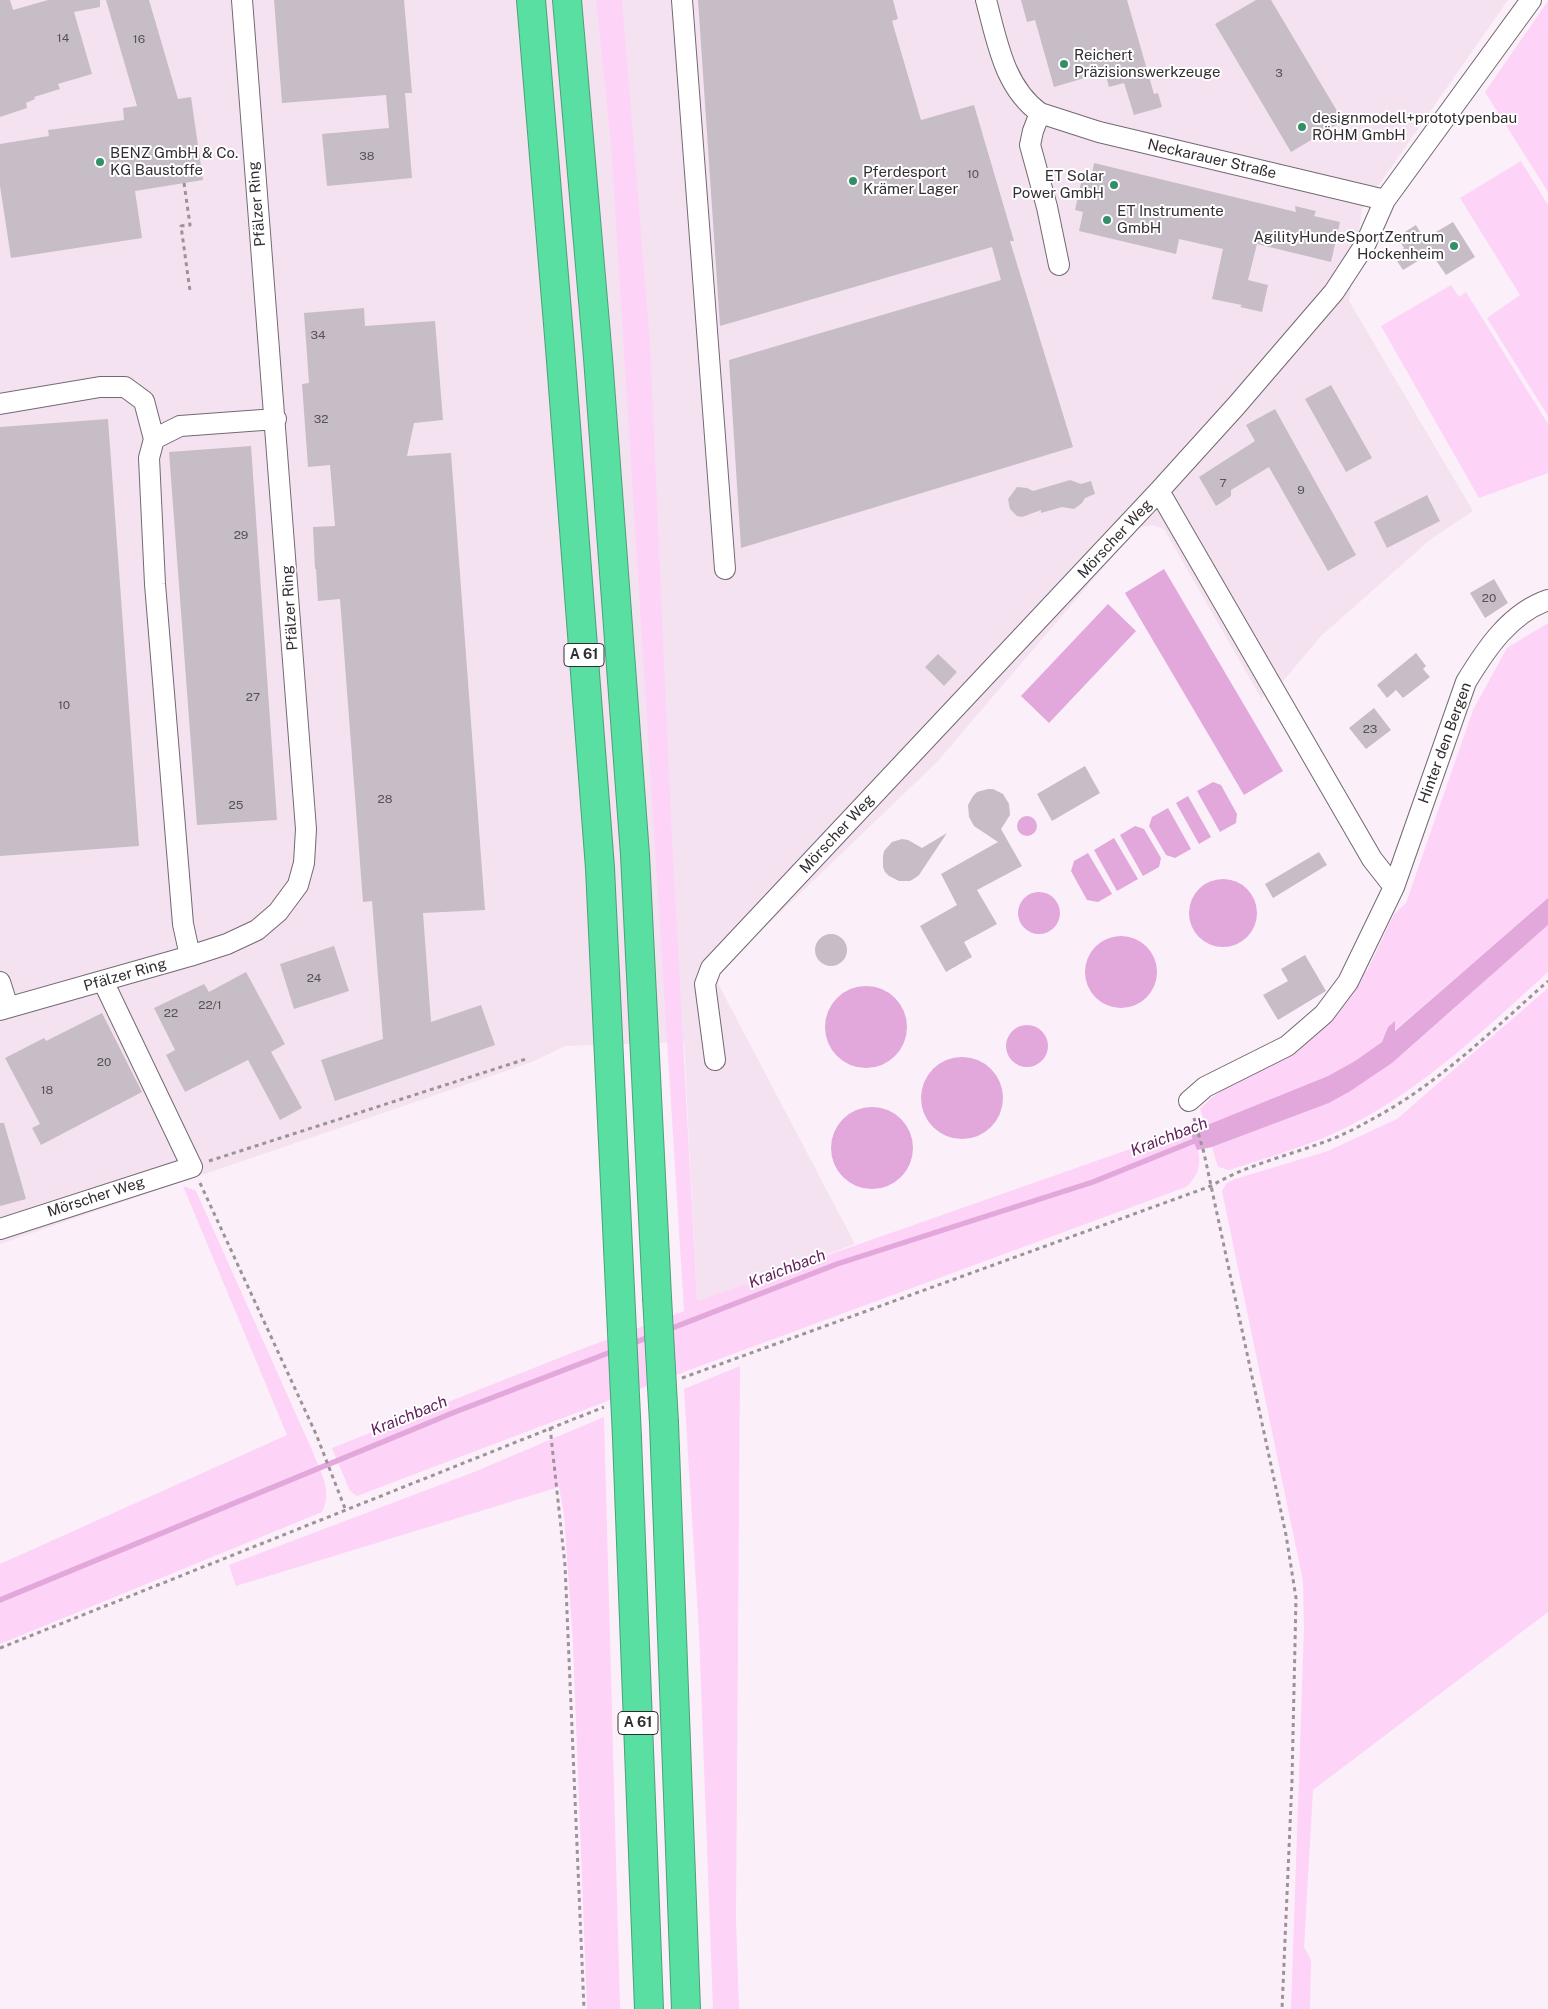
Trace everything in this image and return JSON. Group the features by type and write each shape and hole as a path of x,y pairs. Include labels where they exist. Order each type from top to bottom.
{"highway":[{"name":"A 61","path":"531,0 600,868 627,1438 649,2009"},
{"name":"A 61","path":"567,0 598,358 635,855 664,1423 686,2009"}],"street":[{"name":"Pfälzer Ring","path":"4,1008 190,956 226,944 257,930 278,912 298,885 304,863 306,829 276,418 256,195 242,0"},
{"path":"682,0 724,569"},
{"path":"986,0 1006,69 1015,87 1030,106 1040,113 1030,145 1047,206 1059,265"},
{"name":"Mörscher Weg","path":"714,1060 704,984 711,968 1159,491 1236,406 1334,292 1366,243 1385,200 1531,0"},
{"name":"Neckarauer Straße","path":"1040,113 1099,132 1385,200"},
{"path":"0,404 100,387 126,387 144,402 154,439 148,458 155,584 182,924 190,956"},
{"path":"154,439 180,426 276,418"},
{"path":"1159,491 1372,859 1394,887"},
{"name":"Hinter den Bergen","path":"1189,1101 1205,1087 1288,1046 1324,1014 1348,982 1394,887 1466,682 1485,652 1509,624 1539,603 1548,600"},
{"path":"103,981 192,1167"},
{"path":"0,982 4,1008"},
{"name":"Mörscher Weg","path":"0,1228 192,1167"}],"path":[{"path":"184,183 190,225 181,226 190,291"},
{"path":"1211,1186 1229,1175 1327,1141 1377,1117 1426,1084 1486,1036 1548,981"},
{"path":"346,1511 316,1434 192,1167 526,1059"},
{"path":"1195,1122 1204,1153 1284,1526 1296,1598 1292,1780 1282,2009"},
{"path":"550,1428 565,1565 584,2009"}],"shaded area":[{"path":"0,0 1508,0 1362,209 1349,301 1473,511 1431,539 1321,636 1284,680 1261,698 1164,529 1152,525 1137,528 937,762 714,976 855,1244 697,1302 684,1042 565,1046 532,1062 0,1244"},
{"path":"596,0 622,0 650,344 671,819 697,1301 1190,1128 1198,1152 1199,1166 1193,1180 1186,1187 684,1372 357,1496 350,1491 332,1448 579,1350 684,1311 611,144"},
{"path":"1548,1 1548,192 1485,92"},
{"path":"1521,161 1548,205 1548,416 1487,318 1520,295 1460,198"},
{"path":"1451,285 1459,297 1466,292 1548,424 1548,473 1479,498 1381,326"},
{"path":"1164,569 1283,771 1244,795 1125,593"},
{"path":"1108,604 1136,631 1049,723 1021,696"},
{"path":"1548,623 1548,898 1394,1031 1395,1022 1388,1027 1382,1042 1355,1061 1328,1076 1206,1126 1200,1109 1210,1099 1228,1086 1299,1051 1368,969 1394,914 1406,903 1473,710 1507,648"},
{"path":"1213,782 1221,785 1237,814 1236,823 1220,832 1197,791"},
{"path":"1188,796 1211,837 1199,844 1176,803"},
{"path":"1168,808 1191,849 1175,858 1166,855 1149,826 1152,817"},
{"path":"1027,816 1034,819 1037,826 1034,833 1027,836 1020,833 1017,826 1020,819"},
{"path":"1135,826 1144,829 1161,858 1159,867 1143,876 1120,835"},
{"path":"1114,838 1138,879 1117,891 1094,850"},
{"path":"1088,853 1112,894 1098,902 1087,900 1071,871 1074,861"},
{"path":"1223,879 1236,881 1247,889 1255,900 1257,913 1255,926 1247,937 1236,945 1223,947 1210,945 1199,937 1191,926 1189,913 1191,900 1199,889 1210,881"},
{"path":"1043,892 1051,895 1057,901 1060,913 1057,925 1051,931 1035,934 1027,931 1021,925 1018,909 1021,901 1027,895"},
{"path":"1548,898 1548,925 1392,1063 1329,1103 1212,1147 1197,1150 1190,1132 1328,1076 1355,1061 1382,1042 1388,1027 1395,1021 1395,1031"},
{"path":"1548,925 1548,972 1477,1036 1402,1095 1347,1127 1318,1140 1229,1170 1218,1167 1212,1147 1329,1103 1349,1092 1392,1063"},
{"path":"1121,936 1141,942 1151,952 1157,972 1151,992 1141,1002 1121,1008 1101,1002 1091,992 1085,972 1091,952 1101,942"},
{"path":"866,986 882,989 895,998 904,1011 907,1027 904,1043 895,1056 882,1065 866,1068 850,1065 837,1056 828,1043 825,1027 828,1011 837,998 850,989"},
{"path":"1548,988 1548,1612 1313,1790 1304,1947 1311,1960 1310,2009 1291,2009 1304,1628 1303,1581 1222,1191 1226,1184 1232,1180 1328,1151 1397,1119"},
{"path":"1031,1025 1039,1028 1045,1034 1048,1046 1045,1058 1039,1064 1023,1067 1015,1064 1009,1058 1006,1042 1009,1034 1015,1028"},
{"path":"962,1057 978,1060 991,1069 1000,1082 1003,1098 1000,1114 991,1127 978,1136 962,1139 946,1136 933,1127 924,1114 921,1098 924,1082 933,1069 946,1060"},
{"path":"872,1107 888,1110 901,1119 910,1132 913,1148 910,1164 901,1177 888,1186 872,1189 856,1186 843,1177 834,1164 831,1148 834,1132 843,1119 856,1110"},
{"path":"183,1186 196,1191 322,1473 326,1496 322,1512 0,1644 0,1564 287,1435"},
{"path":"740,1366 736,1920 739,2009 713,2009 699,1632 684,1389"},
{"path":"604,1417 620,2009 587,2009 573,1644 564,1515 559,1487 236,1586 229,1565 474,1472"}],"building":[{"path":"0,0 10,0 13,10 48,0 100,0 100,7 74,12 92,74 58,84 60,89 34,97 35,99 26,103 27,108 0,117"},
{"name":"BENZ GmbH & Co. KG Baustoffe","path":"106,0 149,0 178,99 191,97 203,180 135,191 142,238 11,258 0,186 0,144 49,136 48,130 124,120 123,108 137,106"},
{"path":"274,0 404,0 412,93 405,93 412,178 327,186 322,134 389,128 386,95 282,103"},
{"path":"698,0 893,0 898,19 892,21 921,120 974,105 1014,241 1010,241 1073,447 741,548 729,360 1001,280 992,247 720,326"},
{"path":"1021,0 1127,0 1154,94 1158,93 1162,107 1134,115 1124,83 1109,87 1105,72 1054,87 1035,20 1027,22"},
{"path":"1256,0 1271,0 1343,121 1291,152 1215,24"},
{"path":"1094,163 1296,212 1295,206 1316,211 1314,216 1340,222 1331,262 1257,244 1248,280 1268,285 1262,312 1240,307 1242,305 1212,299 1223,249 1179,239 1176,254 1079,231 1083,212 1075,210 1082,178 1091,180"},
{"path":"1453,222 1475,257 1446,275 1431,253 1403,270 1393,255 1404,248 1397,237 1416,225 1424,239"},
{"path":"364,308 365,326 435,321 443,420 414,423 407,456 451,453 485,910 423,913 431,1022 481,1005 495,1045 335,1101 321,1060 383,1039 372,901 363,902 340,599 318,601 313,527 335,526 330,465 308,467 302,384 309,383 304,313"},
{"path":"1331,385 1372,458 1346,472 1305,399"},
{"path":"1275,409 1356,555 1328,571 1269,467 1231,490 1231,496 1216,506 1199,477 1255,441 1246,425"},
{"path":"108,419 139,846 0,856 0,427"},
{"path":"251,446 277,820 197,825 169,452"},
{"path":"1070,480 1081,484 1091,481 1095,494 1085,498 1074,509 1062,507 1041,513 1041,510 1022,517 1017,516 1010,509 1008,499 1017,487 1033,491"},
{"path":"1427,495 1440,521 1387,548 1374,522"},
{"path":"1494,579 1508,603 1485,618 1470,593"},
{"path":"1416,653 1426,666 1423,669 1430,677 1403,698 1396,690 1387,698 1377,685"},
{"path":"938,654 957,672 944,686 925,667"},
{"path":"1374,708 1391,730 1366,749 1349,728"},
{"path":"1085,766 1100,793 1052,821 1037,794"},
{"path":"993,789 1003,794 1009,804 1010,815 1001,829 1022,866 977,890 997,924 964,942 972,957 946,972 920,926 957,905 941,874 998,842 974,826 969,817 968,805 973,796 977,792"},
{"path":"947,833 919,875 915,878 910,881 899,881 885,872 883,867 884,851 892,842 902,839 908,840 922,848"},
{"path":"1319,852 1327,865 1273,898 1265,884"},
{"path":"831,934 837,935 842,939 846,944 846,956 842,961 837,965 831,966 825,965 820,961 816,956 815,950 816,944 820,939 825,935"},
{"path":"334,946 349,991 294,1009 280,964"},
{"path":"1305,955 1326,991 1278,1020 1263,995 1288,981 1281,969"},
{"path":"246,972 285,1044 271,1052 302,1108 280,1120 248,1060 185,1092 166,1055 175,1050 154,1008 204,984 209,992"},
{"path":"102,1013 142,1092 41,1145 32,1128 40,1124 5,1058 44,1038 46,1041"},
{"path":"0,1123 4,1123 26,1199 0,1206"}],"waterway":[{"name":"Kraichbach","path":"667,1330 837,1264 1093,1182 1199,1139"},
{"name":"Kraichbach","path":"629,1345 651,1336"},
{"name":"Kraichbach","path":"0,1600 455,1412 616,1350"}],"place":[{"name":"Reichert Präzisionswerkzeuge","path":"1064,64"},
{"name":"designmodell+prototypenbau RÖHM GmbH","path":"1302,127"},
{"name":"BENZ GmbH & Co. KG Baustoffe","path":"100,162"},
{"name":"Pferdesport Krämer Lager","path":"853,181"},
{"name":"ET Solar Power GmbH","path":"1114,185"},
{"name":"ET Instrumente GmbH","path":"1107,220"},
{"name":"AgilityHundeSportZentrum Hockenheim","path":"1454,246"}]}
